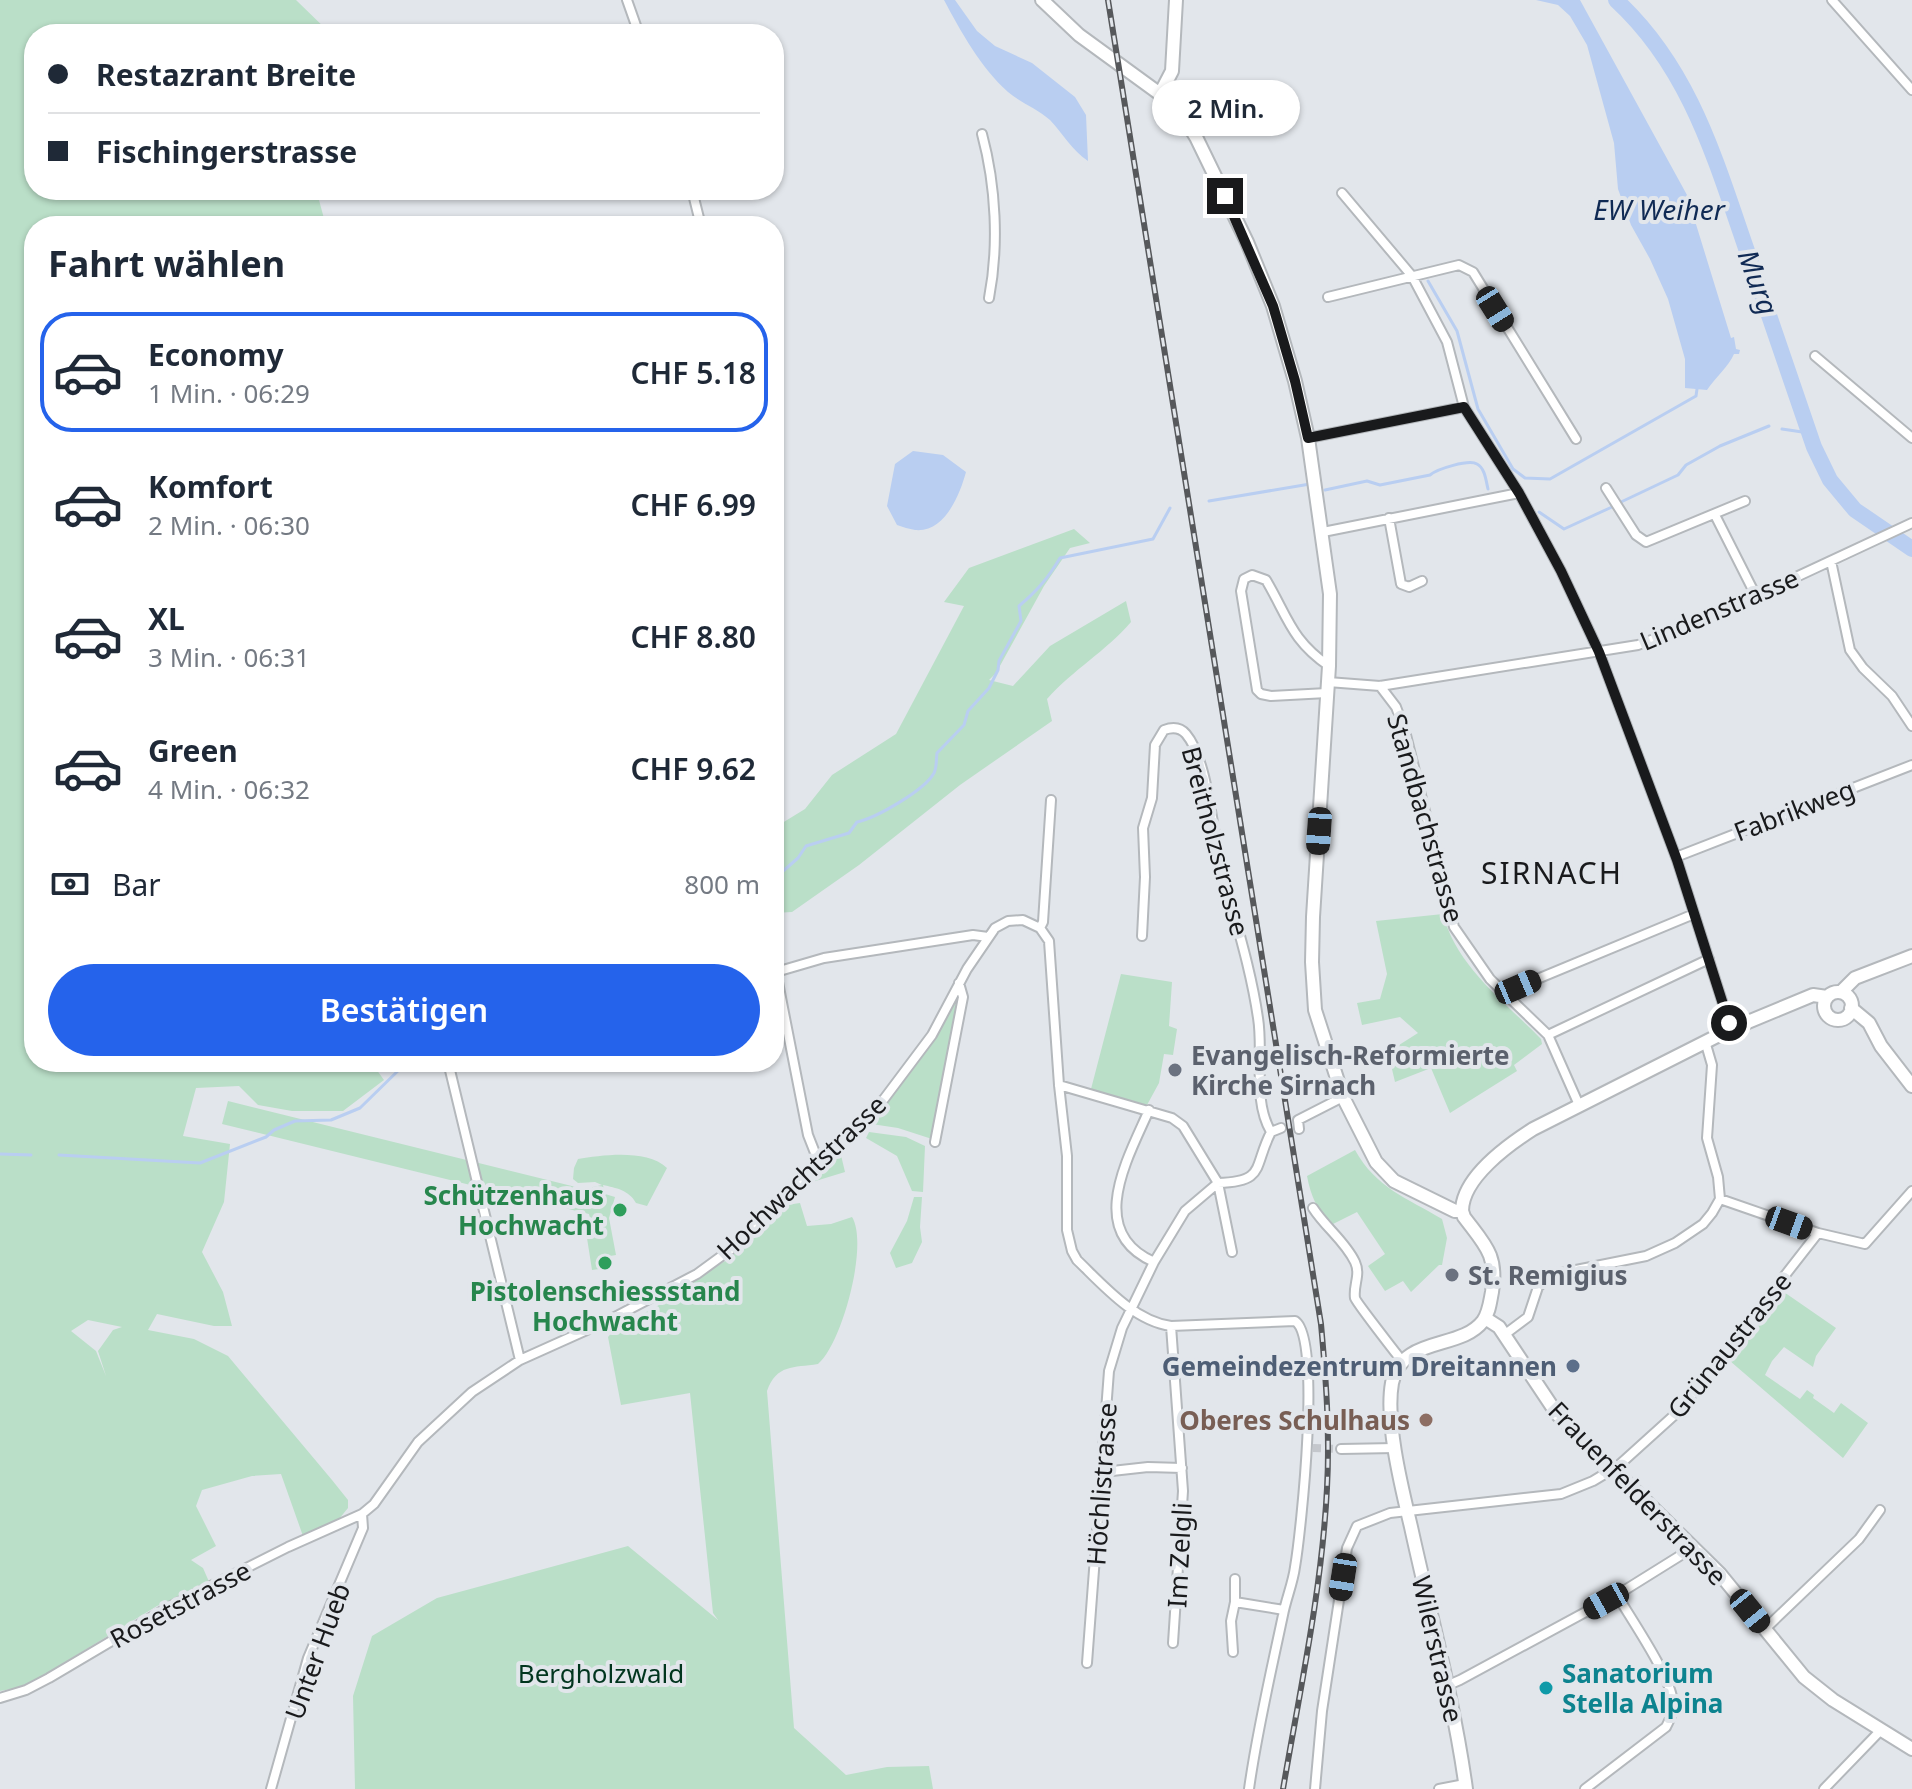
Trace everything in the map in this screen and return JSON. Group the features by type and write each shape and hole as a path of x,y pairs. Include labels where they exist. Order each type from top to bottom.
{"main road":[{"path":"1042,0 1086,40 1175,107 1196,137 1247,242 1273,306 1308,438 1330,594 1329,666 1313,917 1313,993 1323,1039 1343,1097 1376,1162 1385,1174 1413,1192 1455,1211 1462,1211"},
{"path":"1160,94 1172,71 1176,0"},
{"path":"1912,956 1865,976 1847,1003 1834,1019 1827,1014 1826,1001 1833,993 1847,1003 1912,1086"},
{"path":"1395,1448 1392,1390 1395,1375 1403,1362 1419,1350 1470,1332 1485,1318 1494,1279 1494,1264 1488,1248 1462,1211 1465,1195 1495,1158 1523,1136 1705,1041 1802,1000 1826,1001"},
{"name":"Frauenfelderstrasse","path":"1485,1318 1504,1335 1557,1414 1611,1470 1694,1547 1804,1677 1833,1700 1912,1749"},
{"name":"Wilerstrasse","path":"1395,1448 1466,1787"}],"street":[{"path":"627,0 635,24"},
{"path":"1832,0 1912,90"},
{"path":"982,134 989,165 994,225 989,298"},
{"path":"1342,193 1412,276 1447,342 1464,407 1519,493 1561,571 1599,652 1676,857 1731,1029"},
{"path":"1328,297 1459,265 1473,272 1576,439"},
{"path":"1815,356 1912,438"},
{"path":"1308,438 1464,407"},
{"path":"1606,488 1636,535 1646,542 1745,501"},
{"path":"1323,532 1519,493"},
{"path":"1715,515 1756,596"},
{"path":"1389,518 1401,584 1406,587 1422,581"},
{"name":"Lindenstrasse","path":"1329,666 1297,638 1266,580 1252,575 1244,579 1241,591 1257,690 1271,696 1327,688 1380,686 1638,645 1704,620 1910,524"},
{"path":"1831,561 1850,650 1863,668 1892,696 1912,726"},
{"name":"Standbachstrasse","path":"1380,686 1396,707 1405,731 1454,927 1475,960 1548,1035 1579,1105"},
{"name":"Breitholzstrasse","path":"1142,936 1145,877 1143,828 1152,798 1155,745 1164,730 1174,727 1185,732 1189,738 1202,772 1219,858 1245,947 1259,1025 1262,1112 1271,1132"},
{"name":"Fabrikweg","path":"1676,857 1912,765"},
{"path":"1040,928 1043,922 1051,800"},
{"path":"1508,995 1518,987 1694,914"},
{"path":"784,970 824,958 973,935 988,937 995,928 1008,921 1023,920 1040,928 1051,949 1059,1085 1067,1156 1067,1230 1072,1251 1084,1267 1133,1310 1152,1322 1171,1326 1283,1320 1300,1324 1308,1353 1310,1448 1295,1570 1284,1610 1249,1789"},
{"name":"Hochwachtstrasse","path":"362,1514 374,1504 418,1442 472,1392 520,1360 609,1320 697,1274 738,1244 884,1099 906,1072 932,1035 988,937"},
{"path":"1548,1035 1709,959"},
{"path":"935,1142 963,997 959,983"},
{"path":"784,1013 808,1135 819,1163"},
{"path":"1504,1335 1528,1317 1538,1287 1551,1275 1646,1256 1675,1243 1703,1224 1720,1199 1718,1177 1707,1138 1712,1065 1705,1041"},
{"path":"450,1072 520,1360"},
{"path":"1059,1085 1149,1110 1172,1118 1183,1126 1218,1183 1232,1252"},
{"path":"1299,1124 1343,1097"},
{"path":"1149,1110 1120,1178 1117,1202 1118,1224 1125,1241 1154,1262"},
{"path":"1218,1183 1236,1183 1251,1177 1264,1154 1271,1132 1281,1128"},
{"name":"Höchlistrasse","path":"1087,1663 1109,1371 1122,1328 1154,1262 1185,1211 1218,1183"},
{"path":"1720,1199 1818,1233 1865,1244 1912,1191"},
{"path":"1313,1208 1356,1264 1355,1297 1360,1309 1386,1337 1403,1362"},
{"name":"Grünaustrasse","path":"1315,1789 1322,1711 1353,1531 1360,1524 1407,1510 1561,1494 1611,1470 1680,1410 1818,1233"},
{"name":"Im Zelgli","path":"1171,1326 1182,1468 1182,1527 1173,1643"},
{"path":"1341,1449 1395,1448"},
{"path":"1103,1472 1148,1467 1182,1468"},
{"path":"1765,1629 1859,1539 1880,1510"},
{"name":"Rosetstrasse","path":"0,1698 26,1690 169,1607 362,1514"},
{"name":"Unter Hueb","path":"271,1789 308,1658 363,1528 362,1514"},
{"path":"1446,1686 1617,1595 1694,1547"},
{"path":"1233,1652 1231,1621 1235,1579"},
{"path":"1585,1789 1666,1727 1674,1704 1668,1686 1617,1595"},
{"path":"1235,1602 1284,1610"},
{"path":"1824,1789 1881,1730"},
{"path":"1439,1789 1466,1787"}],"green space":[{"path":"0,0 296,0 321,24 24,24 24,200 319,200 323,216 24,216 24,1072 378,1072 384,1080 343,1111 292,1111 258,1105 239,1086 196,1088 183,1136 230,1144 224,1202 202,1252 223,1292 232,1326 214,1326 157,1314 148,1330 194,1339 228,1356 348,1500 348,1508 334,1525 303,1536 281,1474 252,1476 202,1490 196,1506 216,1546 191,1560 203,1568 210,1584 157,1606 39,1678 17,1688 0,1691","holes":["88,1320 122,1327 113,1330 98,1351 106,1376 96,1351 71,1331"]},
{"path":"1074,529 1090,543 1070,548 989,680 1013,686 1050,646 1126,601 1131,622 1047,699 1052,721 960,785 859,865 792,912 784,912 784,822 805,809 832,775 896,734 964,606 944,602 969,568"},
{"path":"1443,914 1449,933 1470,967 1541,1039 1542,1044 1514,1065 1517,1071 1450,1113 1431,1068 1395,1082 1388,1052 1418,1033 1400,1017 1362,1025 1357,1003 1380,999 1387,974 1376,921"},
{"path":"1121,974 1172,982 1169,1026 1177,1029 1173,1055 1164,1054 1159,1083 1147,1105 1091,1089"},
{"path":"957,1000 960,1002 932,1139 898,1128 865,1123 916,1065"},
{"path":"228,1101 584,1189 602,1185 595,1182 578,1183 573,1179 578,1159 637,1156 667,1168 647,1206 636,1203 622,1190 603,1185 605,1194 615,1197 609,1218 616,1255 598,1258 599,1269 592,1270 587,1238 594,1236 589,1214 222,1124"},
{"path":"869,1132 906,1137 925,1146 923,1192 912,1191 897,1156 866,1138"},
{"path":"1355,1150 1383,1183 1442,1219 1447,1238 1442,1265 1411,1292 1403,1281 1385,1291 1368,1266 1385,1254 1357,1212 1331,1225 1313,1197 1307,1176"},
{"path":"840,1151 845,1172 809,1183"},
{"path":"914,1197 922,1197 922,1242 912,1263 896,1268 890,1253 907,1221"},
{"name":"Bergholzwald","path":"800,1203 807,1226 831,1224 852,1217 857,1249 844,1316 827,1353 818,1364 781,1372 767,1391 794,1728 846,1775 887,1767 929,1766 933,1789 355,1789 353,1696 372,1636 437,1598 628,1546 718,1620 713,1613 690,1393 621,1405 608,1337 615,1329 670,1299 671,1293 727,1260 786,1205"},
{"path":"1781,1290 1836,1328 1816,1356 1813,1367 1784,1347 1765,1375 1800,1399 1807,1390 1834,1413 1841,1403 1868,1423 1843,1458 1723,1355 1764,1303 1769,1306"}],"water":[{"path":"944,0 955,0 977,31 995,46 1032,63 1075,97 1086,115 1088,161 1050,120 1013,96 989,72"},
{"name":"EW Weiher","path":"1536,0 1580,0 1687,195 1731,338 1734,337 1736,349 1740,350 1707,390 1685,388 1685,359 1668,299 1631,225 1618,189 1614,143 1587,45 1570,16 1558,5"},
{"path":"913,451 943,455 966,472 950,510 943,519 926,529 915,530 897,525 887,506 895,464"}],"waterway":[{"name":"Murg","path":"1616,0 1663,55 1697,116 1814,447 1830,480 1855,510 1912,549"},
{"path":"1428,281 1457,331 1478,409 1513,469 1525,478 1550,479 1696,396 1697,389"},
{"path":"1621,502 1678,475 1686,465 1720,446 1769,426"},
{"path":"1782,429 1809,433"},
{"path":"1325,490 1367,481 1380,485 1430,475 1467,463 1482,468 1488,489"},
{"path":"1209,501 1310,484"},
{"path":"1539,512 1564,529 1612,507"},
{"path":"784,870 806,846 849,833 857,822 899,802 929,780 935,771 937,753 964,725 968,711 989,688 999,661 1021,621 1019,606 1042,584 1060,558 1153,539 1170,508"},
{"path":"59,1155 200,1163 266,1137 295,1121 331,1120 360,1108 397,1072"},
{"path":"0,1154 31,1155"}],"tunnel":[{"path":"1313,1448 1341,1449"}],"railway":[{"path":"1108,0 1321,1324 1328,1426 1324,1526 1310,1639 1283,1789"}],"place":[{"name":"Evangelisch-Reformierte Kirche Sirnach","path":"1175,1070"},
{"name":"Schützenhaus Hochwacht","path":"620,1210"},
{"name":"Pistolenschiessstand Hochwacht","path":"605,1263"},
{"name":"St. Remigius","path":"1452,1275"},
{"name":"Gemeindezentrum Dreitannen","path":"1573,1366"},
{"name":"Oberes Schulhaus","path":"1426,1420"},
{"name":"Sanatorium Stella Alpina","path":"1546,1688"}],"district":[{"name":"SIRNACH","path":"1552,872"}],"route":[{"path":"1225,196 1273,306 1308,438 1464,407 1519,493 1561,571 1599,652 1677,860 1729,1023"}]}
